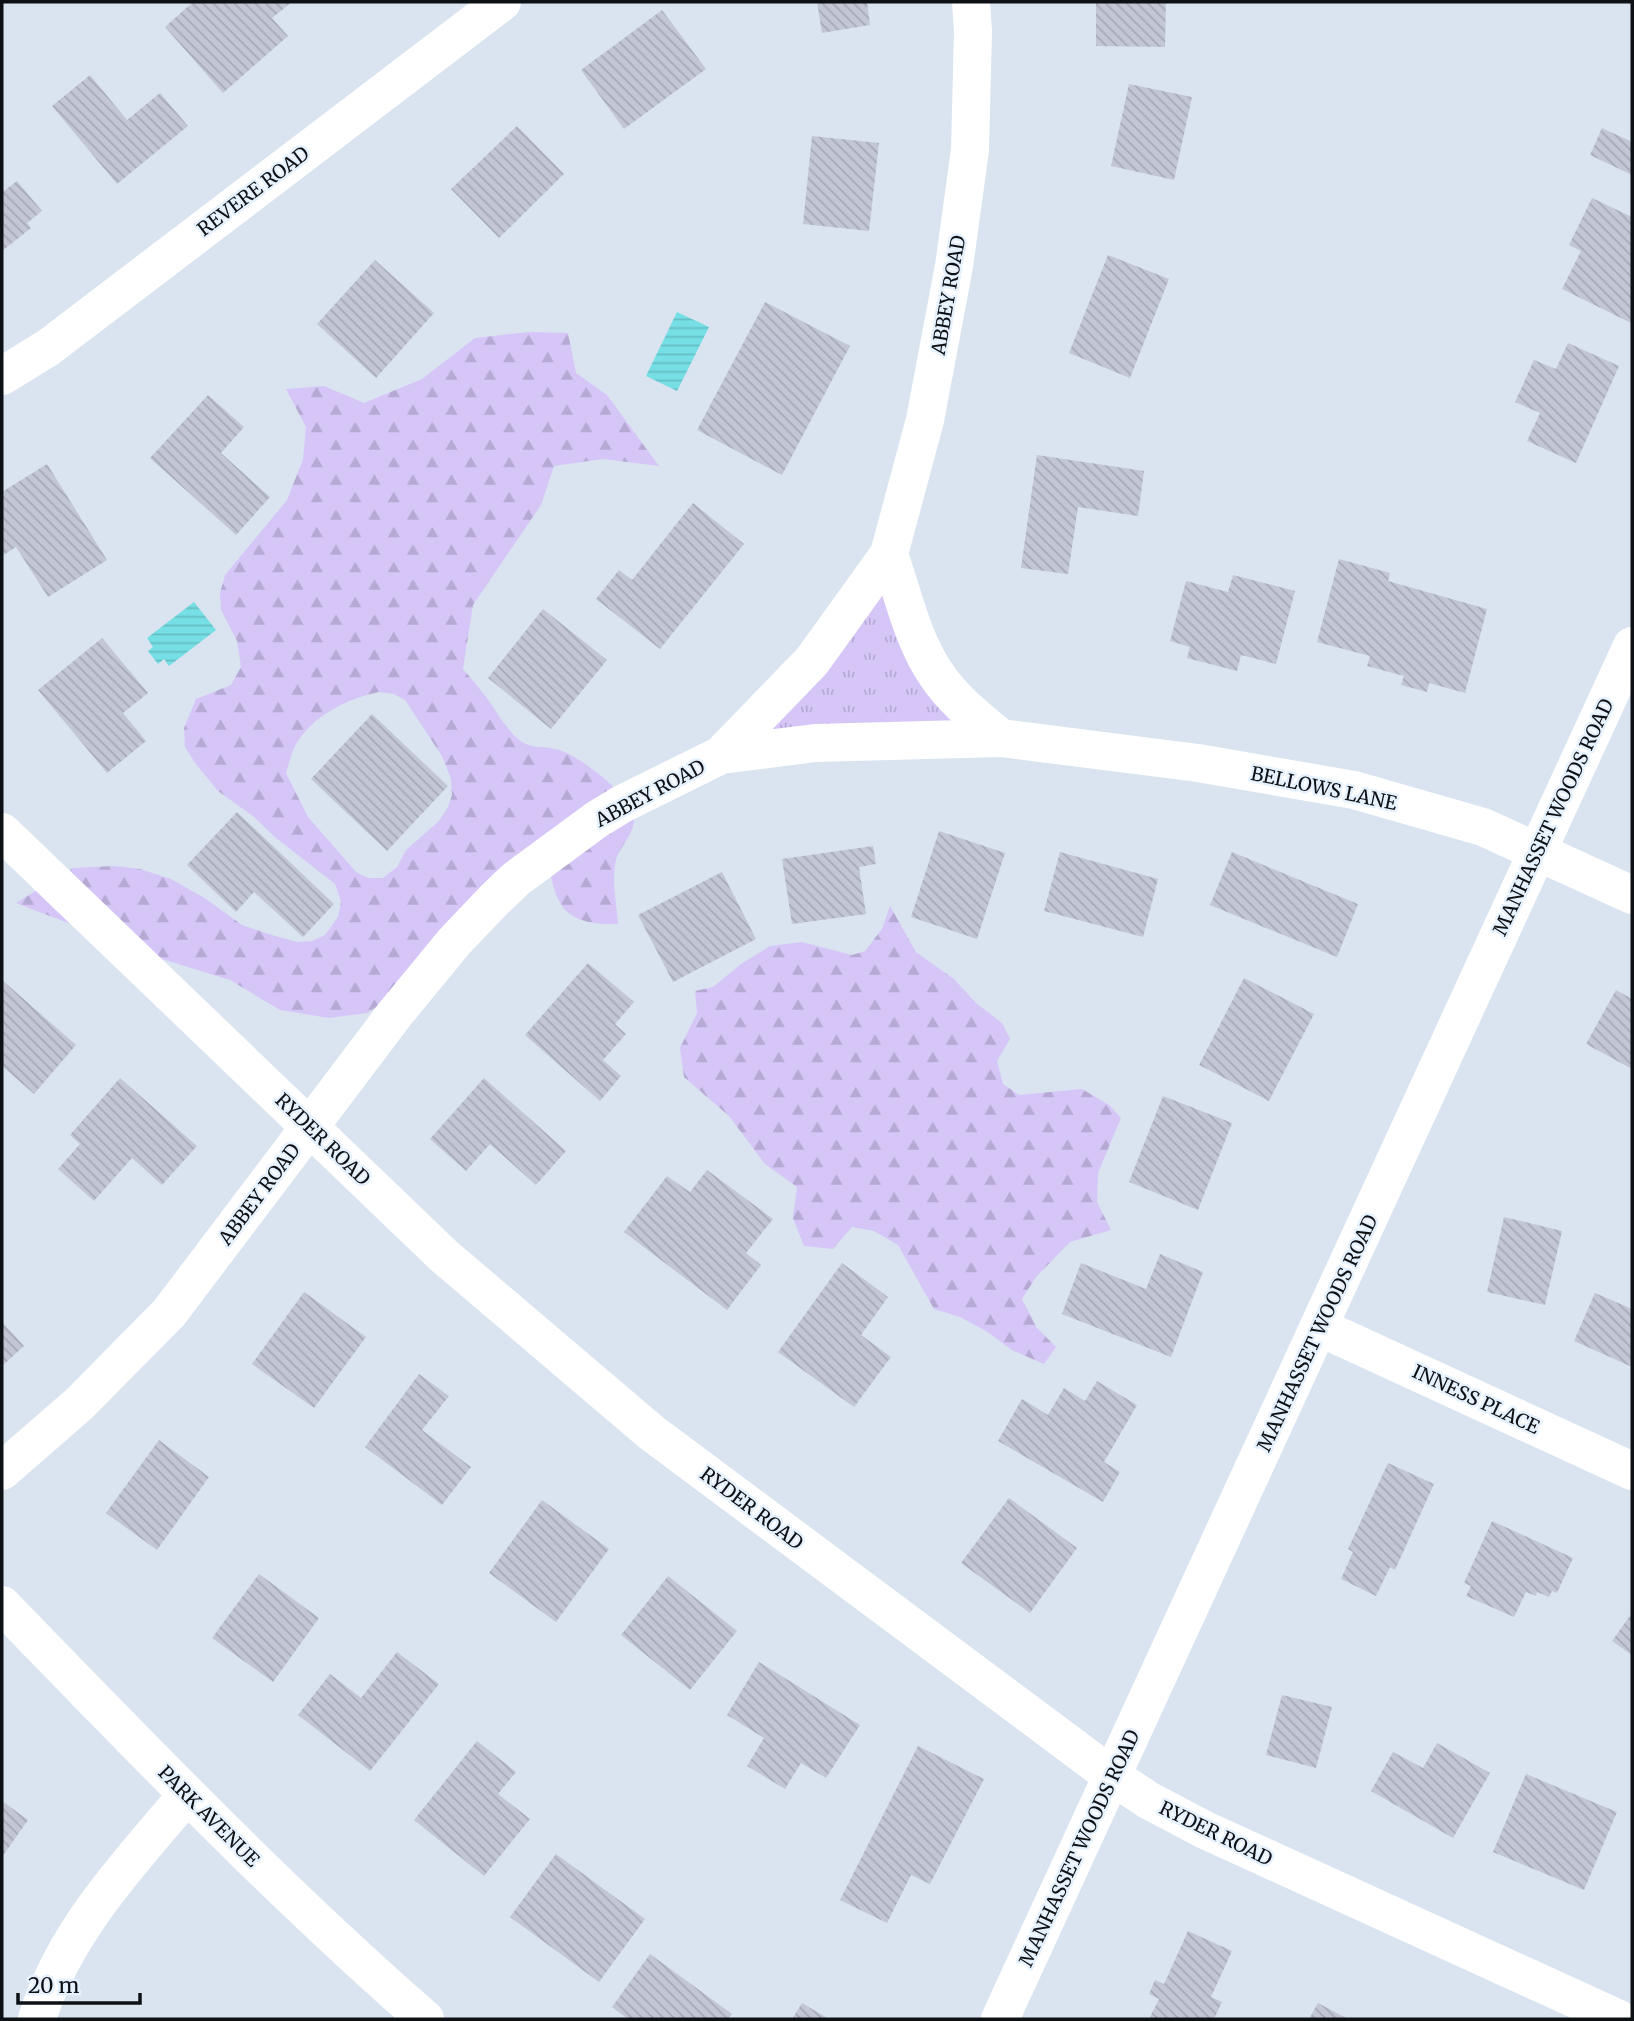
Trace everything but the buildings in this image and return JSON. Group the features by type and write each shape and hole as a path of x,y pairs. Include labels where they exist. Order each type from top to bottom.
{"street":[{"name":"REVERE ROAD","path":"2,376 49,347 502,2"},
{"name":"ABBEY ROAD","path":"2,1471 79,1404 169,1313 417,986 454,942 516,879 622,804 721,755 812,661 889,554 925,419 954,265 970,150 973,31 971,2"},
{"path":"889,554 921,650 956,699 1001,738"},
{"name":"MANHASSET WOODS ROAD","path":"1000,2019 1632,646"},
{"name":"BELLOWS LANE","path":"721,755 815,744 1001,738 1198,763 1354,790 1483,827 1632,895"},
{"name":"RYDER ROAD","path":"2,832 444,1256 652,1433 1112,1776 1148,1800 1205,1830 1619,2019"},
{"name":"INNESS PLACE","path":"1320,1327 1632,1471"},
{"name":"PARK AVENUE","path":"2,1605 187,1795 340,1945 425,2019"},
{"path":"37,2019 61,1961 85,1920 187,1795"}],"green space":[{"path":"529,332 568,333 576,373 607,395 659,466 603,459 554,466 541,505 473,605 463,669 519,740 532,746 555,749 576,758 613,786 630,807 634,816 633,828 618,854 615,868 618,924 595,923 579,919 567,912 555,890 542,841 515,856 493,874 438,934 396,994 367,1013 329,1018 280,1010 230,980 162,959 16,903 73,868 114,866 140,869 171,879 206,899 242,925 272,935 297,942 312,941 325,935 338,917 341,901 335,884 218,791 185,747 184,728 196,699 231,685 241,667 237,641 221,610 220,593 225,575 287,500 303,459 306,427 286,389 324,386 364,403 422,379 475,338","holes":["379,692 394,694 405,700 442,756 451,779 452,795 439,821 406,850 397,867 383,878 368,878 356,872 308,817 286,773 295,746 302,735 320,718 354,699"]},
{"path":"889,554 921,650 1001,738 721,755"},
{"path":"890,906 916,952 954,979 976,1003 1002,1023 1010,1039 997,1061 1003,1084 1019,1095 1082,1089 1109,1105 1121,1118 1098,1173 1097,1202 1111,1230 1070,1242 1036,1277 1022,1299 1037,1328 1056,1347 1044,1364 1012,1350 986,1331 960,1317 934,1309 898,1245 874,1231 852,1227 833,1249 804,1246 793,1218 797,1187 765,1164 729,1116 684,1077 680,1048 697,1013 695,991 713,987 741,964 770,946 802,942 852,955 865,951 882,929"}],"water":[{"path":"677,312 709,327 677,391 646,376"},
{"path":"194,602 216,630 169,666 164,659 158,664 148,651 153,647 147,638"}]}
